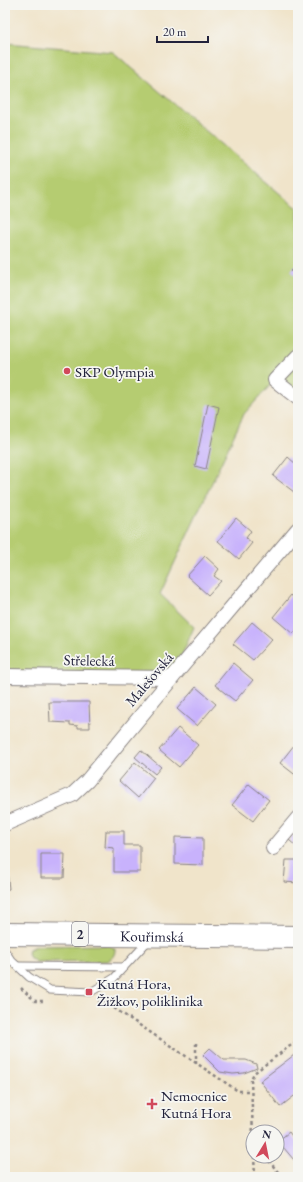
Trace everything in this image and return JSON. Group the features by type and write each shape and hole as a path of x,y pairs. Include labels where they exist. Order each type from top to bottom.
{"main road":[{"name":"Kouřimská","path":"5,934 298,937"}],"street":[{"path":"298,356 275,380 298,398"},
{"name":"Malešovská","path":"5,824 72,795 87,781 298,529"},
{"name":"Střelecká","path":"5,676 172,678"},
{"path":"273,848 298,818"}],"lane":[{"path":"5,951 11,960 29,978 50,990 91,992 114,978 154,935"},
{"path":"18,966 124,967"}],"path":[{"path":"93,1002 104,1002 238,1091 250,1091"},
{"path":"252,1124 250,1091 251,1079 254,1073 298,1040"},
{"path":"196,1041 196,1064"},
{"path":"254,1164 255,1177"},
{"path":"271,1164 282,1177"}],"green space":[{"path":"5,43 113,52 298,209 298,398 275,380 244,414 160,594 194,627 172,678 5,676"},
{"path":"109,945 115,949 115,951 113,956 108,961 36,962 30,958 28,953 29,949 37,946"}],"building":[{"path":"298,264 298,277 291,271"},
{"path":"208,404 219,407 206,469 195,466"},
{"path":"288,457 298,466 298,488 294,492 273,476"},
{"path":"236,518 251,531 246,538 252,543 239,559 218,541"},
{"path":"205,556 219,569 214,576 221,581 208,595 187,576"},
{"path":"291,595 298,601 298,627 293,634 273,617"},
{"path":"252,622 272,639 253,660 233,644"},
{"path":"233,663 253,680 235,701 215,685"},
{"path":"196,687 216,704 197,726 177,709"},
{"path":"49,702 89,702 90,728 78,728 78,726 70,725 70,723 50,722"},
{"path":"178,728 198,745 179,767 159,750"},
{"path":"298,740 298,777 280,763"},
{"path":"141,750 161,767 155,774 135,757"},
{"path":"135,762 154,778 138,798 119,781"},
{"path":"249,784 269,800 253,821 232,805"},
{"path":"298,829 298,848 289,840"},
{"path":"106,831 124,831 124,845 140,845 140,872 114,872 114,848 105,847"},
{"path":"175,837 203,838 203,865 175,864"},
{"path":"41,854 65,854 64,878 41,878"},
{"path":"286,860 298,860 298,883 284,882"},
{"path":"5,862 9,889 5,890"},
{"path":"210,1048 224,1060 246,1060 256,1064 257,1068 244,1073 233,1074 220,1072 203,1055"},
{"path":"298,1052 298,1093 280,1107 260,1081"},
{"path":"289,1132 298,1144 298,1157 294,1160 285,1149 285,1135"}],"place":[{"name":"SKP Olympia","path":"67,371"},
{"name":"Kutná Hora, Žižkov, poliklinika","path":"89,992"},
{"name":"Nemocnice Kutná Hora","path":"152,1104"}]}
